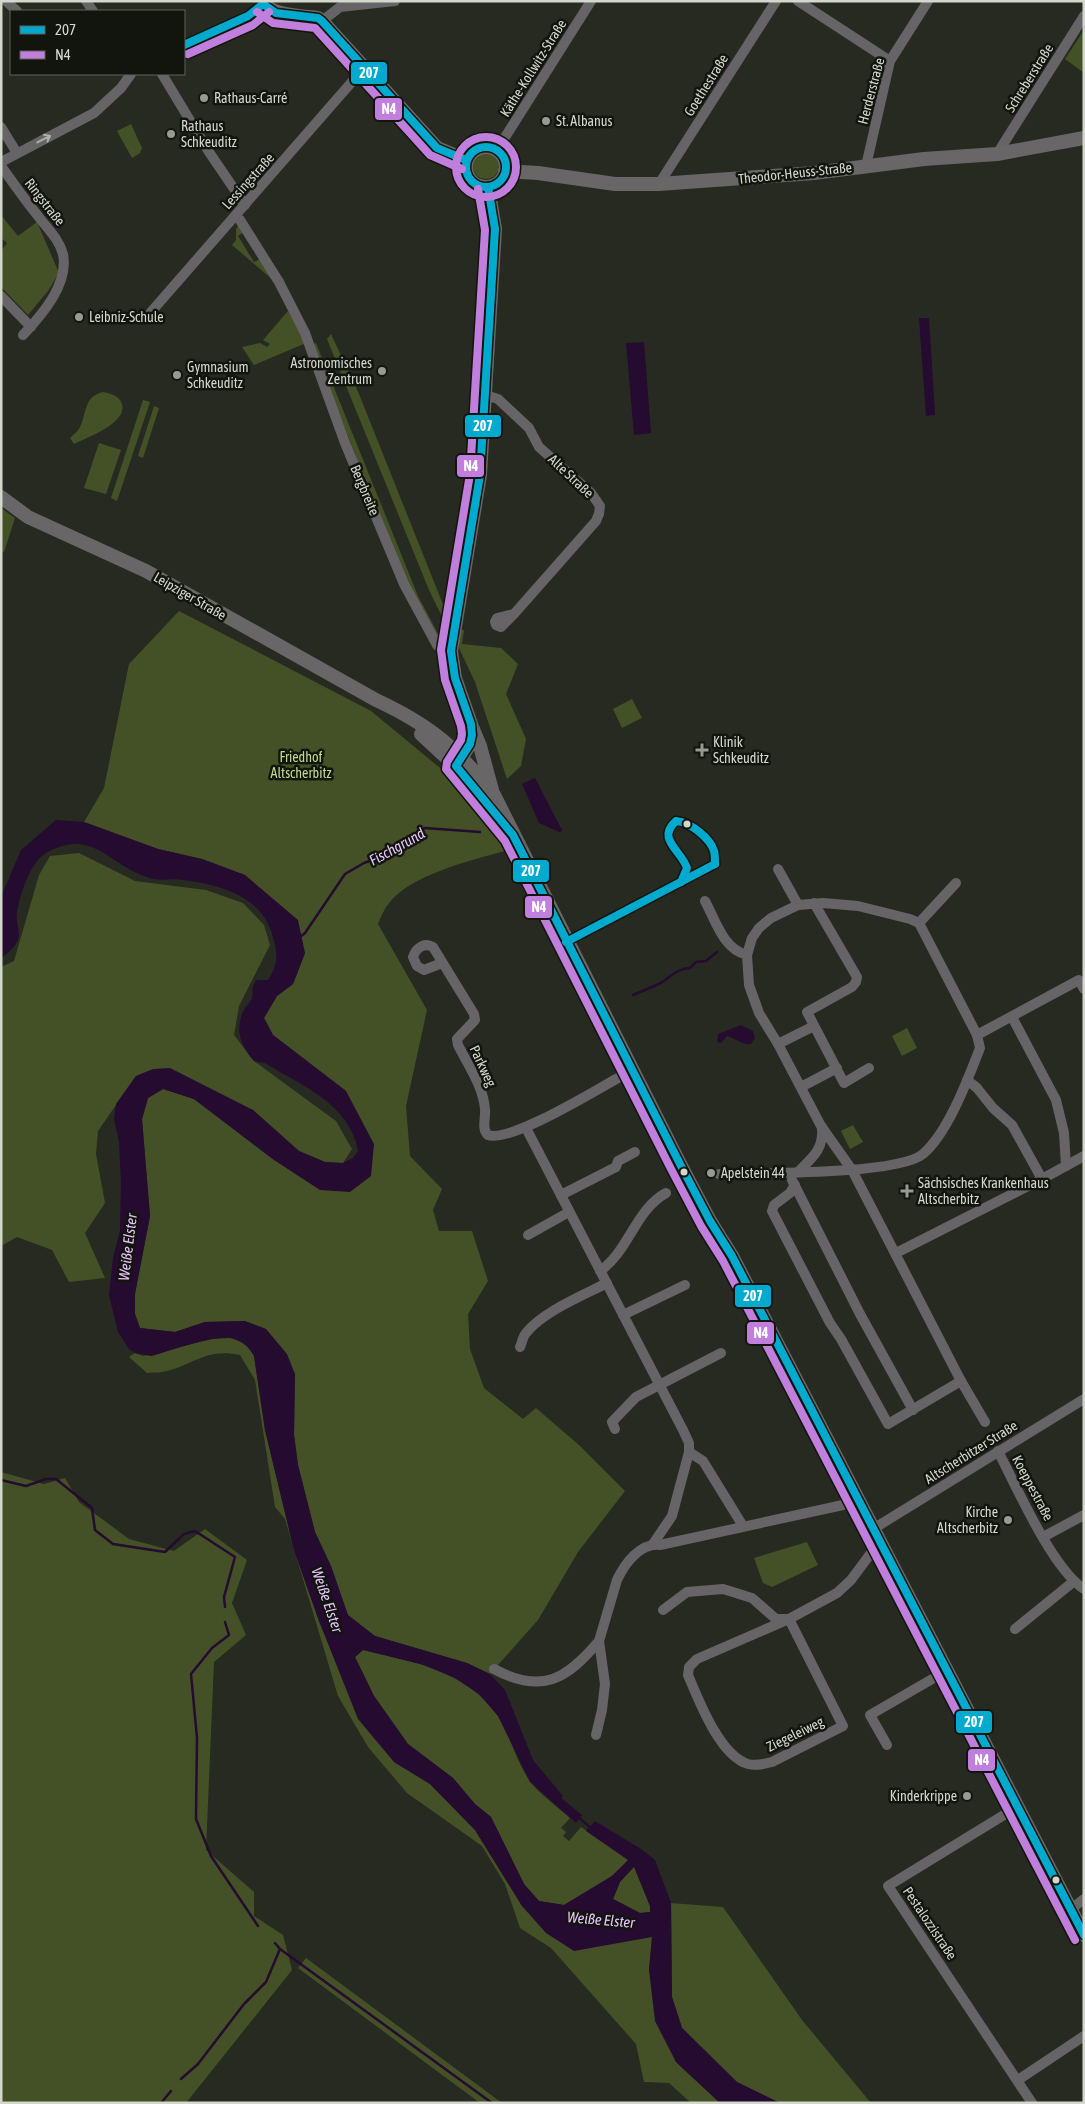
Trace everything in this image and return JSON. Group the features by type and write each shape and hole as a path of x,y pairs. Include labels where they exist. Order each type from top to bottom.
{"street":[{"path":"322,21 340,7 394,1"},
{"name":"Käthe-Kollwitz-Straße","path":"497,150 591,1"},
{"name":"Goethestraße","path":"659,184 776,1"},
{"path":"798,1 890,61"},
{"name":"Herderstraße","path":"866,166 890,61 928,1"},
{"path":"185,45 248,16 263,2 276,12 322,21 437,148 466,160"},
{"name":"Schreberstraße","path":"997,154 1084,16"},
{"name":"Lessingstraße","path":"151,312 364,68"},
{"path":"1,162 94,113 121,88 128,75"},
{"path":"163,75 214,160 245,205"},
{"path":"1,127 17,153"},
{"name":"Theodor-Heuss-Straße","path":"505,171 538,172 615,184 659,184 814,173 924,159 997,154 1084,138"},
{"path":"485,146 497,150 504,159 505,171 499,182 488,187 475,184 466,174 466,160 469,155 479,147 485,146"},
{"name":"Ringstraße","path":"1,166 55,236 63,255 58,285 42,313 23,335"},
{"path":"451,658 480,475 495,229 488,187"},
{"name":"Bergbreite","path":"235,216 240,220 279,282 305,333 346,443 404,584 437,645 451,658 455,678 471,724 471,740 459,761"},
{"path":"1,296 31,327"},
{"name":"Alte Straße","path":"485,395 498,399 530,428 539,447 591,492 600,506 596,521 514,614"},
{"name":"Leipziger Straße","path":"1,497 28,517 146,571 376,700 403,712 447,742 513,835"},
{"name":"Leipziger Straße","path":"376,700 429,741 459,761"},
{"name":"Leipziger Straße","path":"471,724 494,796 513,835 680,1164 710,1221 732,1256 1084,1936"},
{"path":"470,774 482,756"},
{"name":"Leipziger Straße","path":"470,774 494,796"},
{"path":"778,869 798,905"},
{"path":"919,923 956,883"},
{"path":"705,901 729,946 738,953 747,955"},
{"path":"814,903 856,977 856,982 852,987 807,1012 844,1082 869,1068"},
{"path":"719,1174 852,1170 898,1164 921,1156 941,1134 980,1048 977,1035 919,923 858,906 814,903 798,905 771,918 759,928 752,938 747,955 749,985 758,1013 778,1044 822,1126 852,1170 961,1381 985,1422"},
{"name":"Parkweg","path":"442,963 474,1014 475,1020 457,1039 480,1086 485,1108 484,1129 488,1135 498,1136 526,1128"},
{"path":"977,1035 1079,980 1084,989"},
{"path":"1012,1017 1056,1100 1064,1133 1066,1166"},
{"path":"778,1044 814,1026"},
{"path":"801,1087 837,1068"},
{"path":"494,1670 522,1682 533,1683 553,1679 580,1664 599,1641 621,1571 636,1553 653,1544 672,1516 689,1452 689,1443 526,1128 618,1078 634,1072"},
{"path":"967,1080 1012,1125 1042,1179"},
{"path":"793,1172 820,1148 823,1138 822,1126"},
{"path":"561,1195 616,1167 618,1161 635,1152"},
{"path":"896,1253 1084,1156"},
{"path":"793,1172 795,1185 849,1292 913,1410"},
{"path":"795,1185 790,1193 774,1205 772,1211 830,1323 841,1339 888,1424 961,1381"},
{"path":"600,1270 609,1265 616,1256 650,1204 666,1193"},
{"path":"528,1235 569,1212"},
{"path":"520,1347 524,1334 540,1321 565,1304 607,1283"},
{"path":"623,1315 684,1285"},
{"path":"615,1429 612,1422 636,1398 721,1353"},
{"name":"Altscherbitzer Straße","path":"873,1529 1084,1399"},
{"name":"Koeppestraße","path":"998,1451 1043,1537 1073,1582 1084,1590"},
{"path":"689,1452 703,1462 743,1526"},
{"path":"653,1544 660,1545 843,1504 857,1498"},
{"name":"Koeppestraße","path":"1043,1537 1084,1515"},
{"name":"Ziegeleiweg","path":"789,1619 843,1726 794,1752 761,1765 743,1762 728,1750 719,1739 688,1675 689,1667 697,1659 789,1619 837,1593 851,1580 871,1553 882,1546"},
{"path":"1015,1629 1073,1582"},
{"path":"663,1610 687,1592 723,1589 752,1598 776,1619 789,1619"},
{"path":"758,1632 767,1613"},
{"path":"596,1735 602,1710 605,1684 599,1641"},
{"path":"887,1745 870,1715 946,1671"},
{"name":"Pestalozzistraße","path":"1017,1807 888,1886 1032,2103"},
{"path":"1070,1910 1084,1899"},
{"path":"1018,2080 1084,2036"}],"green space":[{"path":"1084,30 1084,73 1065,59"},
{"path":"131,124 142,148 140,153 132,158 117,131"},
{"path":"486,153 495,157 499,166 495,175 486,179 477,175 473,166 477,157"},
{"path":"1,215 18,236 37,222 59,273 48,291 28,315 1,287 1,251 7,243 1,238"},
{"path":"239,225 244,232 238,236 254,262 260,259 274,281 232,245 236,240 236,229"},
{"path":"288,311 306,343 254,365 242,347 260,343 267,347 270,344 263,340"},
{"path":"331,334 359,394 448,617 446,625 429,590 327,339"},
{"path":"316,343 418,596 443,643 439,643 398,564 326,380 314,344"},
{"path":"103,392 112,394 120,400 123,408 120,415 107,428 74,444 70,438 82,424 86,407 92,398"},
{"path":"143,400 150,402 117,501 111,498"},
{"path":"154,406 159,408 143,458 138,456"},
{"path":"99,443 121,450 106,494 84,488"},
{"path":"1,508 15,518 4,552 1,551"},
{"name":"Friedhof Altscherbitz","path":"179,611 371,711 445,772 483,811 505,851 442,870 412,884 389,903 378,924 427,1010 406,1106 410,1156 442,1189 433,1210 439,1231 472,1231 488,1281 468,1314 470,1349 484,1388 523,1419 536,1408 579,1445 625,1491 578,1552 538,1620 490,1674 467,1663 375,1636 348,1616 331,1566 315,1532 298,1465 294,1435 295,1374 266,1329 244,1321 205,1322 175,1332 140,1328 135,1314 135,1294 150,1216 142,1119 148,1098 163,1089 194,1099 274,1160 371,1176 346,1091 273,1035 264,1018 277,996 293,984 305,953 245,875 202,859 158,849 84,822 104,788 129,664"},
{"path":"459,629 464,630 462,644 501,648 518,664 506,694 526,739 521,766 507,779 475,682 457,644"},
{"path":"632,699 642,718 622,728 613,709"},
{"path":"79,853 135,881 206,890 243,903 264,925 270,945 239,1006 234,1035 254,1061 336,1121 352,1149 343,1163 325,1162 299,1151 253,1110 136,1076 98,1131 96,1154 105,1203 85,1233 105,1278 69,1282 52,1250 17,1237 1,1246 1,967 14,961 39,875 50,856"},
{"path":"907,1028 917,1048 902,1056 892,1036"},
{"path":"853,1125 863,1142 850,1149 841,1131"},
{"path":"230,1338 245,1344 254,1356 265,1430 293,1545 285,1519 275,1507 255,1380 240,1355 219,1353 202,1357 167,1371 147,1373 129,1357 135,1353 143,1356 212,1339"},
{"path":"1,1472 44,1484 65,1478 79,1502 129,1539 174,1551 205,1529 247,1560 232,1603 246,1635 214,1662 206,1850 254,1892 254,1916 283,1935 292,1970 186,2103 1,2103"},
{"path":"807,1542 818,1565 772,1587 763,1583 754,1558"},
{"path":"296,1555 319,1621 337,1664 394,1762 430,1784 475,1830 522,1906 652,1937 649,1970 676,2062 720,2103 691,2103 669,2083 644,2082 636,2044 551,1948 520,1928 505,1884 482,1846 407,1793 368,1747 338,1696"},
{"path":"363,1650 437,1670 471,1688 498,1716 530,1781 543,1796 570,1818 561,1828 566,1832 563,1836 569,1841 581,1827 629,1860 612,1876 564,1905 539,1901 524,1884 491,1817 475,1804 453,1778 408,1744 374,1696 355,1657"},
{"path":"634,1866 650,1906 650,1912 640,1913 613,1899 620,1882"},
{"path":"671,1903 723,1907 802,2020 871,2103 780,2103 737,2082 682,2028 672,1997"},
{"path":"306,1958 502,2103 480,2103 298,1968"}],"water":[{"path":"919,318 929,318 935,415 926,416"},
{"path":"644,342 651,433 634,435 626,343"},
{"path":"535,778 562,831 559,832 539,823 522,784"},
{"name":"Weiße Elster","path":"56,820 84,822 158,849 202,859 245,875 298,920 305,953 293,984 277,996 264,1018 273,1035 346,1091 374,1144 371,1176 350,1192 320,1190 274,1160 194,1099 163,1089 148,1098 142,1119 150,1216 135,1294 135,1314 140,1328 175,1332 205,1322 245,1321 266,1329 287,1354 295,1374 294,1435 298,1465 315,1532 331,1566 348,1615 375,1636 467,1663 490,1674 505,1690 533,1760 563,1796 561,1798 582,1815 576,1823 530,1782 498,1716 479,1694 455,1678 424,1665 363,1650 355,1657 374,1696 408,1744 453,1778 475,1804 491,1817 524,1884 539,1901 564,1905 612,1876 628,1860 586,1831 595,1821 641,1849 655,1860 671,1903 672,1997 682,2028 737,2082 780,2103 720,2103 676,2062 655,2021 649,1970 652,1937 574,1951 546,1933 522,1906 475,1830 430,1784 394,1762 358,1719 319,1621 294,1550 265,1430 254,1356 245,1344 231,1338 213,1339 151,1356 135,1353 129,1349 118,1332 109,1295 113,1258 120,1230 121,1182 119,1142 114,1119 116,1104 136,1076 153,1069 170,1068 253,1110 299,1151 325,1162 343,1163 353,1158 358,1151 353,1135 335,1109 294,1080 265,1063 254,1061 242,1042 239,1029 240,1022 245,1008 251,999 254,984 256,980 268,980 275,965 276,949 268,923 250,902 226,889 180,879 153,879 138,874 90,846 77,844 63,846 46,853 35,864 23,888 17,912 19,931 17,942 1,959 1,897 21,850","holes":["634,1867 650,1906 650,1912 640,1913 613,1899 620,1882"]},
{"path":"741,1025 753,1031 755,1038 751,1044 745,1044 727,1036 721,1043 717,1042 718,1034"}],"waterway":[{"name":"Fischgrund","path":"300,937 305,933 345,874 364,863 386,855 401,841 425,828 480,832"},
{"path":"633,995 659,984 680,970 690,968 696,962 706,961 717,952"},
{"path":"1,1480 26,1486 46,1479 56,1479 92,1508 95,1530 113,1544 165,1552 184,1534 195,1531 235,1557 224,1597 225,1607"},
{"path":"225,1622 229,1635 212,1648 191,1674 197,1738 196,1819 211,1856 258,1926"},
{"path":"577,1816 592,1829"},
{"path":"181,2079 198,2064 244,2004 266,1982 280,1949 275,1943"},
{"path":"280,1949 492,2103"},
{"path":"161,2103 171,2091"}],"transit line":[{"name":"207","path":"263,4 276,13 318,18 322,21 437,148 466,160"},
{"name":"207","path":"185,45 248,16 263,4"},
{"name":"N4","path":"257,12 273,23 315,28 430,155 462,169"},
{"name":"N4","path":"188,54 253,25 269,12"},
{"name":"N4","path":"480,137 492,137 503,142 511,150 516,161 516,167 514,179 503,192 492,197 480,197 469,192 461,184 456,173 456,161 461,150 469,142 480,137"},
{"name":"207","path":"490,147 497,150 503,156 506,167 505,175 497,184 490,187 482,187 475,184 467,175 466,163 469,156 478,148 490,147"},
{"name":"207","path":"488,187 495,229 480,475 451,651 455,678 471,724 472,735 470,744 456,766 513,835 680,1164 710,1221 732,1256 1084,1935"},
{"name":"N4","path":"478,189 485,230 470,474 441,650 445,680 462,734 461,740 447,762 446,769 505,841 671,1169 701,1226 723,1261 1075,1940"},
{"name":"207","path":"681,882 687,868 669,839 668,833 670,827 676,821 687,824 704,836 714,851 715,864"},
{"name":"207","path":"566,942 715,864"}],"place":[{"name":"Rathaus-Carré","path":"204,98"},
{"name":"St. Albanus","path":"546,121"},
{"name":"Rathaus Schkeuditz","path":"171,134"},
{"name":"Leibniz-Schule","path":"79,317"},
{"name":"Astronomisches Zentrum","path":"382,371"},
{"name":"Gymnasium Schkeuditz","path":"177,375"},
{"name":"Klinik Schkeuditz","path":"702,750"},
{"name":"Apelstein 44","path":"711,1173"},
{"name":"Sächsisches Krankenhaus Altscherbitz","path":"907,1191"},
{"name":"Kirche Altscherbitz","path":"1008,1520"},
{"name":"Kinderkrippe","path":"967,1796"}]}
